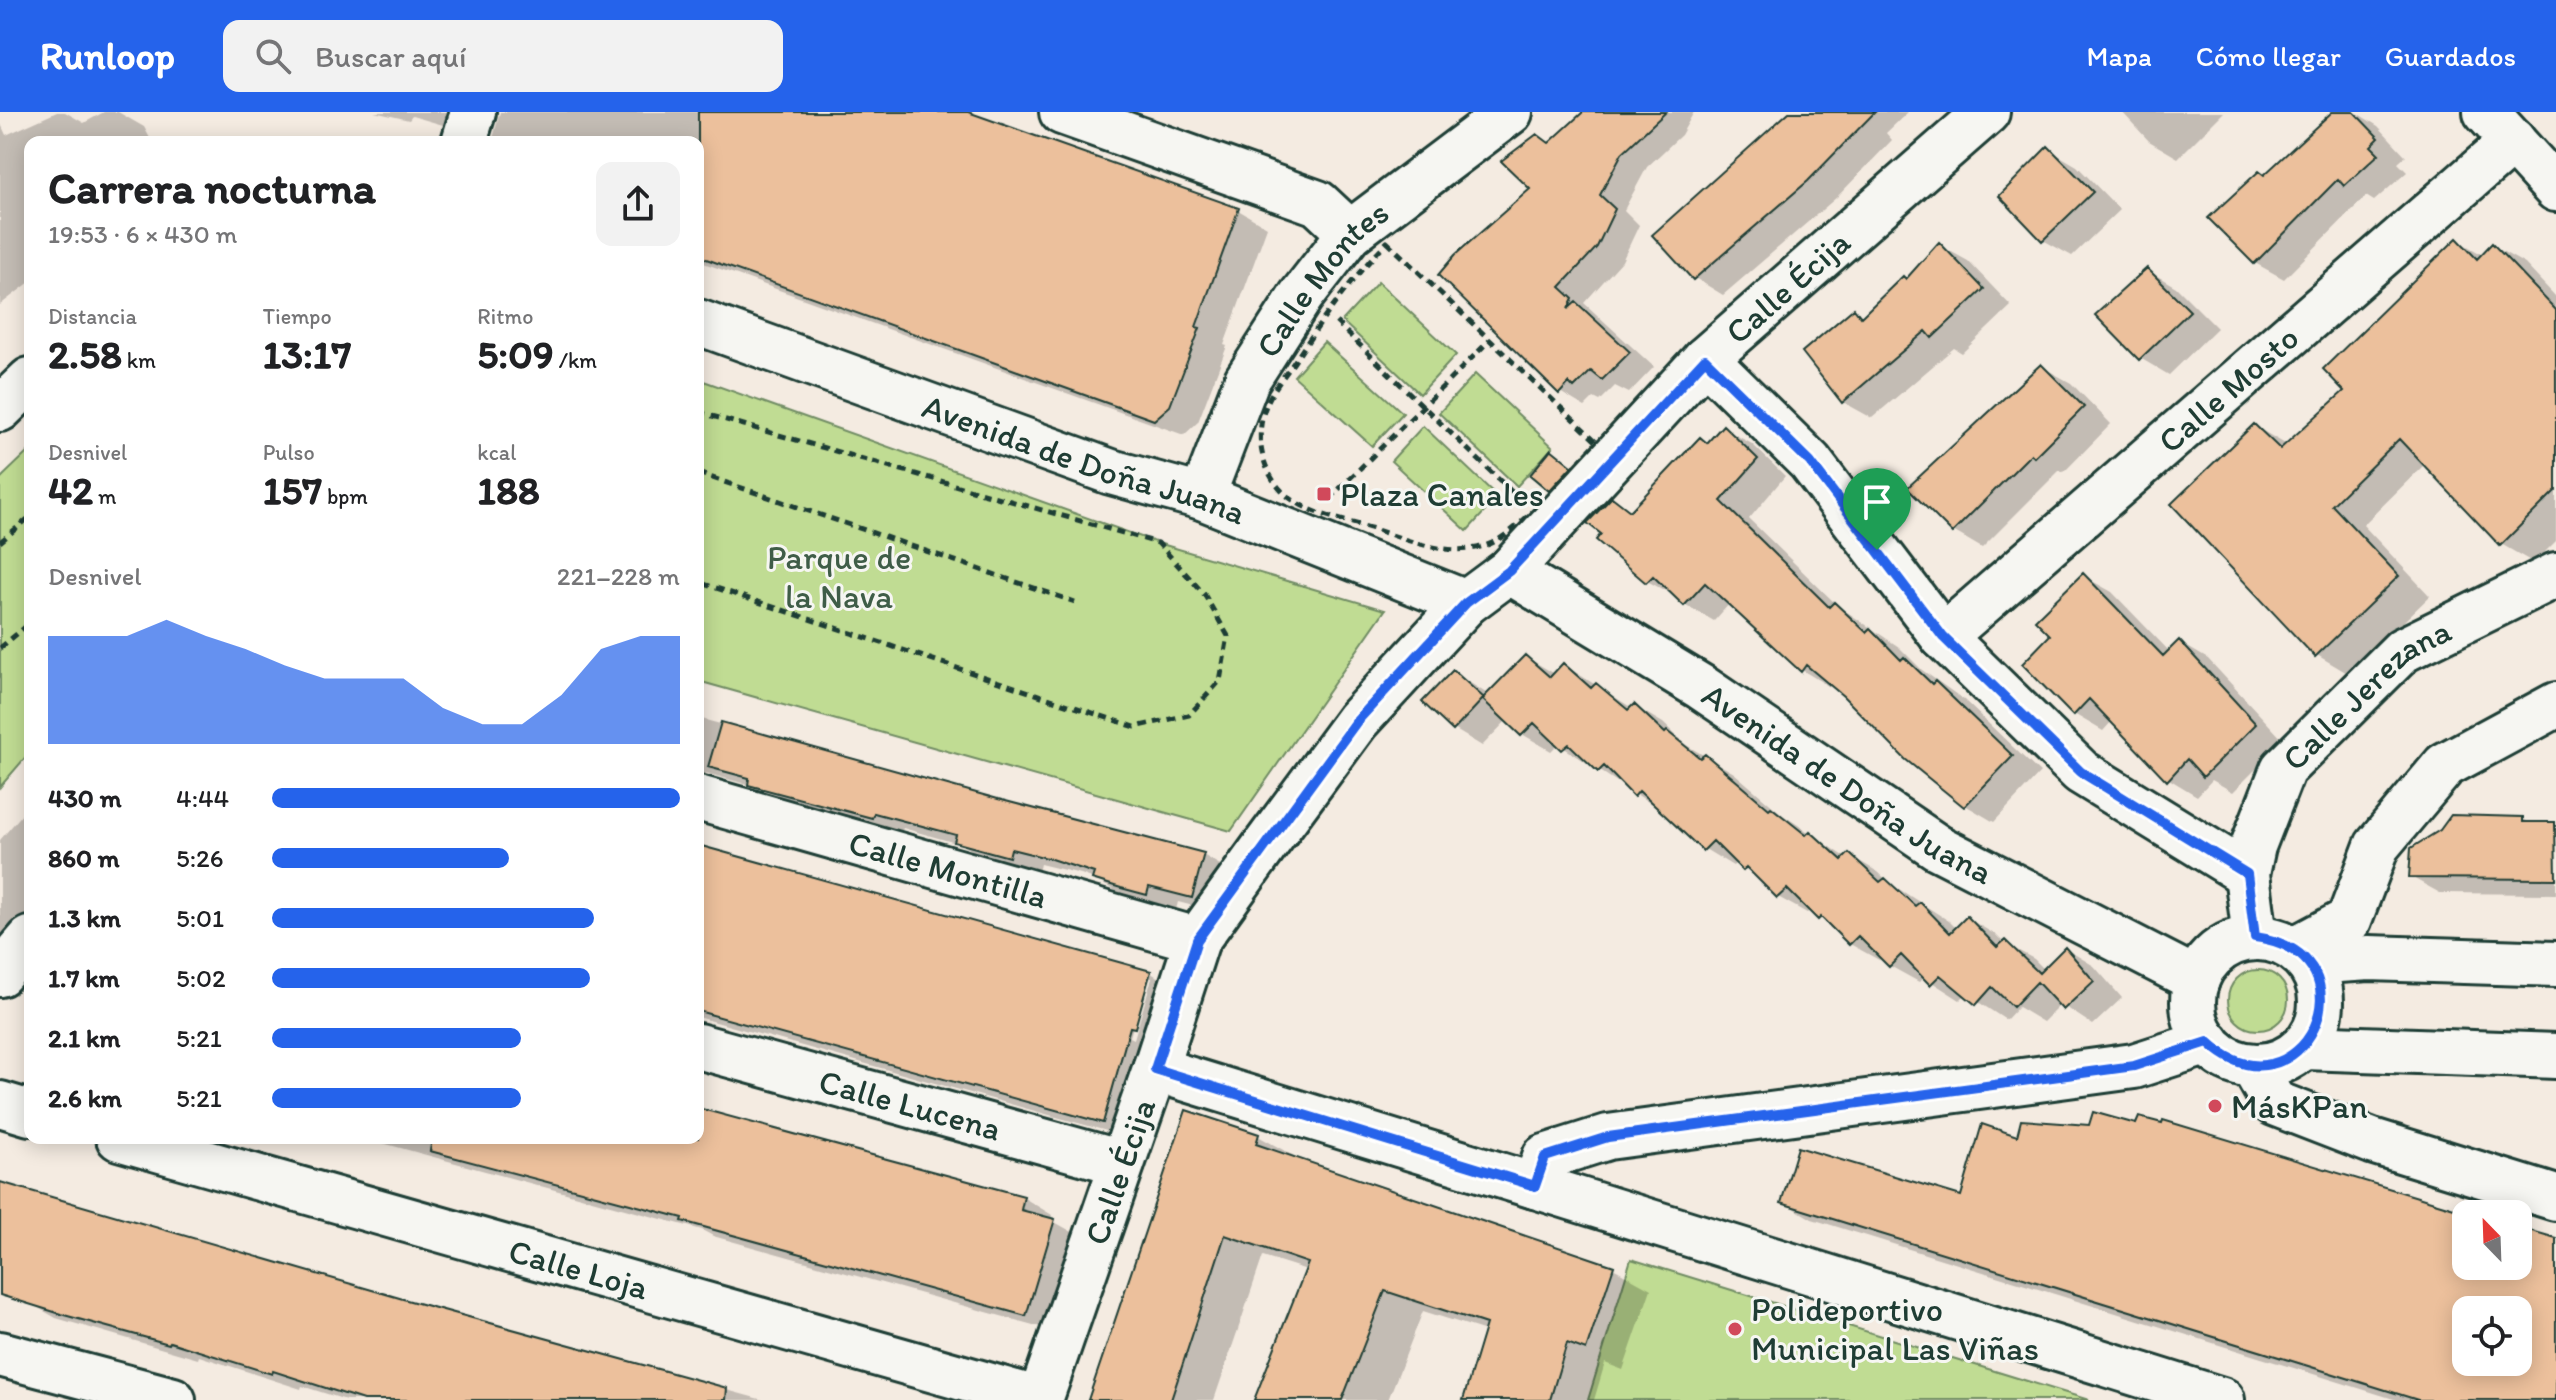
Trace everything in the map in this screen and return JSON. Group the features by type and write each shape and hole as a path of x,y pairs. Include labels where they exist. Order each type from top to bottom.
{"street":[{"path":"466,136 473,112"},
{"path":"1062,112 1318,203 1350,233"},
{"name":"Calle Montes","path":"1202,497 1247,380 1301,296 1350,233 1510,112"},
{"name":"Calle Écija","path":"1040,1400 1197,940 1357,721 1466,603 1509,571 1705,359 1987,112"},
{"path":"2500,127 2556,189"},
{"name":"Calle Mosto","path":"1943,637 2500,127"},
{"name":"Avenida de Doña Juana","path":"704,324 1111,472 1202,497 1466,603"},
{"path":"1705,359 1810,462 1943,637 2081,772 2247,874 2286,950 2318,979 2321,1014 2315,1032 2304,1047 2289,1058 2253,1066 2221,1054 2208,1042 2197,1024 2193,1001 2197,980 2206,963 2220,949 2237,940 2286,950 2369,958 2556,964"},
{"path":"0,409 24,386"},
{"name":"Avenida de Doña Juana","path":"1509,571 1701,687 1937,847 2197,980"},
{"name":"Calle Jerezana","path":"2247,874 2253,846 2283,769 2403,650 2556,575"},
{"path":"2286,950 2349,920 2377,846 2445,765 2556,705"},
{"name":"Calle Montilla","path":"704,800 1197,940"},
{"path":"0,974 24,946"},
{"path":"1535,1186 1545,1157 1608,1137 2134,1066 2208,1042"},
{"path":"2304,1047 2556,1056"},
{"name":"Calle Lucena","path":"704,1048 1122,1163"},
{"path":"2253,1066 2274,1103 2372,1141 2556,1198"},
{"path":"1155,1069 2222,1400"},
{"path":"0,1104 24,1111"},
{"name":"Calle Loja","path":"140,1144 1040,1400"},
{"path":"0,1354 173,1400"}],"path":[{"path":"1387,242 1490,340 1597,442 1508,535 1472,550 1451,550 1413,541 1297,503 1281,490 1269,473 1260,443 1261,422 1267,401 1327,313 1387,242"},
{"path":"1327,313 1520,501"},
{"path":"1316,511 1490,340"},
{"path":"704,414 1158,543 1204,594 1228,636 1220,681 1189,715 1135,727 704,584"},
{"path":"704,475 1075,602"},
{"path":"0,542 24,522"},
{"path":"0,648 24,628"}],"green space":[{"path":"1378,282 1456,355 1420,394 1342,321"},
{"path":"1324,342 1403,413 1372,446 1294,376"},
{"path":"1475,374 1553,447 1517,486 1439,413"},
{"name":"Parque de la Nava","path":"704,381 1158,543 1385,610 1231,831 704,683"},
{"path":"1423,426 1498,497 1467,531 1391,461"},
{"path":"24,456 24,759 0,787 0,479"},
{"path":"2258,970 2270,972 2279,979 2286,988 2286,1012 2279,1021 2270,1028 2258,1030 2246,1028 2237,1021 2230,1012 2228,1000 2230,988 2237,979 2246,972"},
{"name":"Polideportivo Municipal Las Viñas","path":"1631,1259 2089,1400 1588,1400"}],"building":[{"path":"698,112 968,112 1239,208 1196,327 1200,328 1170,406 1154,420 704,258 704,136 698,136"},
{"path":"1583,112 1666,112 1622,153 1600,195 1615,209 1597,247 1560,287 1573,299 1568,309 1576,302 1630,352 1602,380 1591,371 1574,388 1569,383 1559,394 1438,275 1455,255 1530,189 1501,161 1537,134 1549,143"},
{"path":"1789,112 1875,112 1808,181 1693,280 1652,235"},
{"path":"2332,112 2354,112 2379,138 2371,146 2379,154 2344,186 2338,179 2254,264 2208,218 2259,171 2264,175"},
{"path":"2048,146 2093,192 2042,241 1999,196"},
{"path":"2457,238 2477,259 2492,243 2556,310 2556,490 2500,546 2399,439 2332,505 2399,576 2315,657 2171,504 2254,424 2280,449 2344,391 2323,369"},
{"path":"1939,242 1984,289 1932,338 1926,331 1842,403 1802,352 1854,308 1861,317 1903,276 1906,279"},
{"path":"2147,268 2190,311 2139,360 2095,315"},
{"path":"2041,364 2084,407 2034,457 2031,454 1952,533 1907,488"},
{"path":"1723,425 1758,459 1721,501 1829,607 1834,602 1866,632 1870,628 1901,660 1904,657 1932,684 1935,681 2013,756 1964,807 1905,759 1843,696 1806,665 1801,672 1705,583 1684,606 1653,576 1646,583 1596,540 1601,534 1587,523 1612,497 1630,511 1700,437 1707,443"},
{"path":"1551,449 1572,466 1549,491 1530,475"},
{"path":"2083,573 2163,656 2179,640 2256,724 2203,777 2187,759 2167,781 2089,699 2073,716 2022,664 2050,635 2035,620"},
{"path":"1525,655 1550,677 1563,663 1591,688 1596,683 1628,710 1634,704 1665,733 1667,731 1700,758 1705,754 1769,809 1771,807 1806,835 1810,831 1842,860 1849,853 1880,882 1885,878 1915,906 1920,902 1950,933 1967,916 1997,947 2005,940 2039,973 2065,947 2094,981 2063,1010 2037,982 2013,1007 1992,987 1976,1005 1940,975 1930,985 1901,955 1889,967 1858,936 1849,945 1787,889 1777,898 1746,867 1743,871 1713,841 1703,851 1639,791 1634,797 1604,766 1598,772 1569,744 1562,750 1534,723 1521,736 1482,699"},
{"path":"1453,670 1484,698 1453,731 1422,702"},
{"path":"721,722 1204,853 1192,898 1149,887 1147,895 1092,879 1094,873 1051,859 1011,849 1009,857 954,842 956,835 874,813 872,818 748,785 749,778 708,767"},
{"path":"2451,815 2523,817 2523,822 2555,822 2556,879 2409,878 2411,848 2440,830"},
{"path":"704,847 1151,971 1135,1028 1130,1027 1103,1123 704,1013"},
{"path":"704,1110 1024,1196 1021,1210 1055,1219 1026,1316 682,1221 683,1218 430,1151 431,1144 704,1144"},
{"path":"1186,1110 1259,1134 1256,1144 1614,1266 1586,1350 1567,1343 1550,1400 1463,1400 1486,1324 1385,1291 1342,1400 1254,1400 1308,1263 1225,1235 1171,1400 1088,1400"},
{"path":"2093,1112 2136,1124 2139,1117 2162,1123 2163,1120 2452,1207 2452,1280 2532,1280 2532,1231 2556,1238 2556,1400 2418,1400 1781,1203 1798,1147 1961,1196 1982,1124 2017,1136 2021,1120 2089,1125"},
{"path":"0,1182 403,1299 727,1388 726,1400 363,1400 273,1371 272,1374 170,1342 64,1315 0,1295"}],"place":[{"name":"Plaza Canales","path":"1324,494"},
{"name":"MásKPan","path":"2215,1106"},
{"name":"Polideportivo Municipal Las Viñas","path":"1735,1329"}],"route":[{"path":"1705,359 1810,462 1877,550 1943,637 2081,772 2247,874 2255,937 2276,940 2295,949 2309,962 2318,979 2321,1014 2315,1032 2304,1047 2289,1058 2253,1066 2221,1054 2208,1042 2134,1066 1608,1137 1545,1157 1535,1186 1155,1069 1197,940 1357,721 1466,603 1509,571 1705,359"}]}
